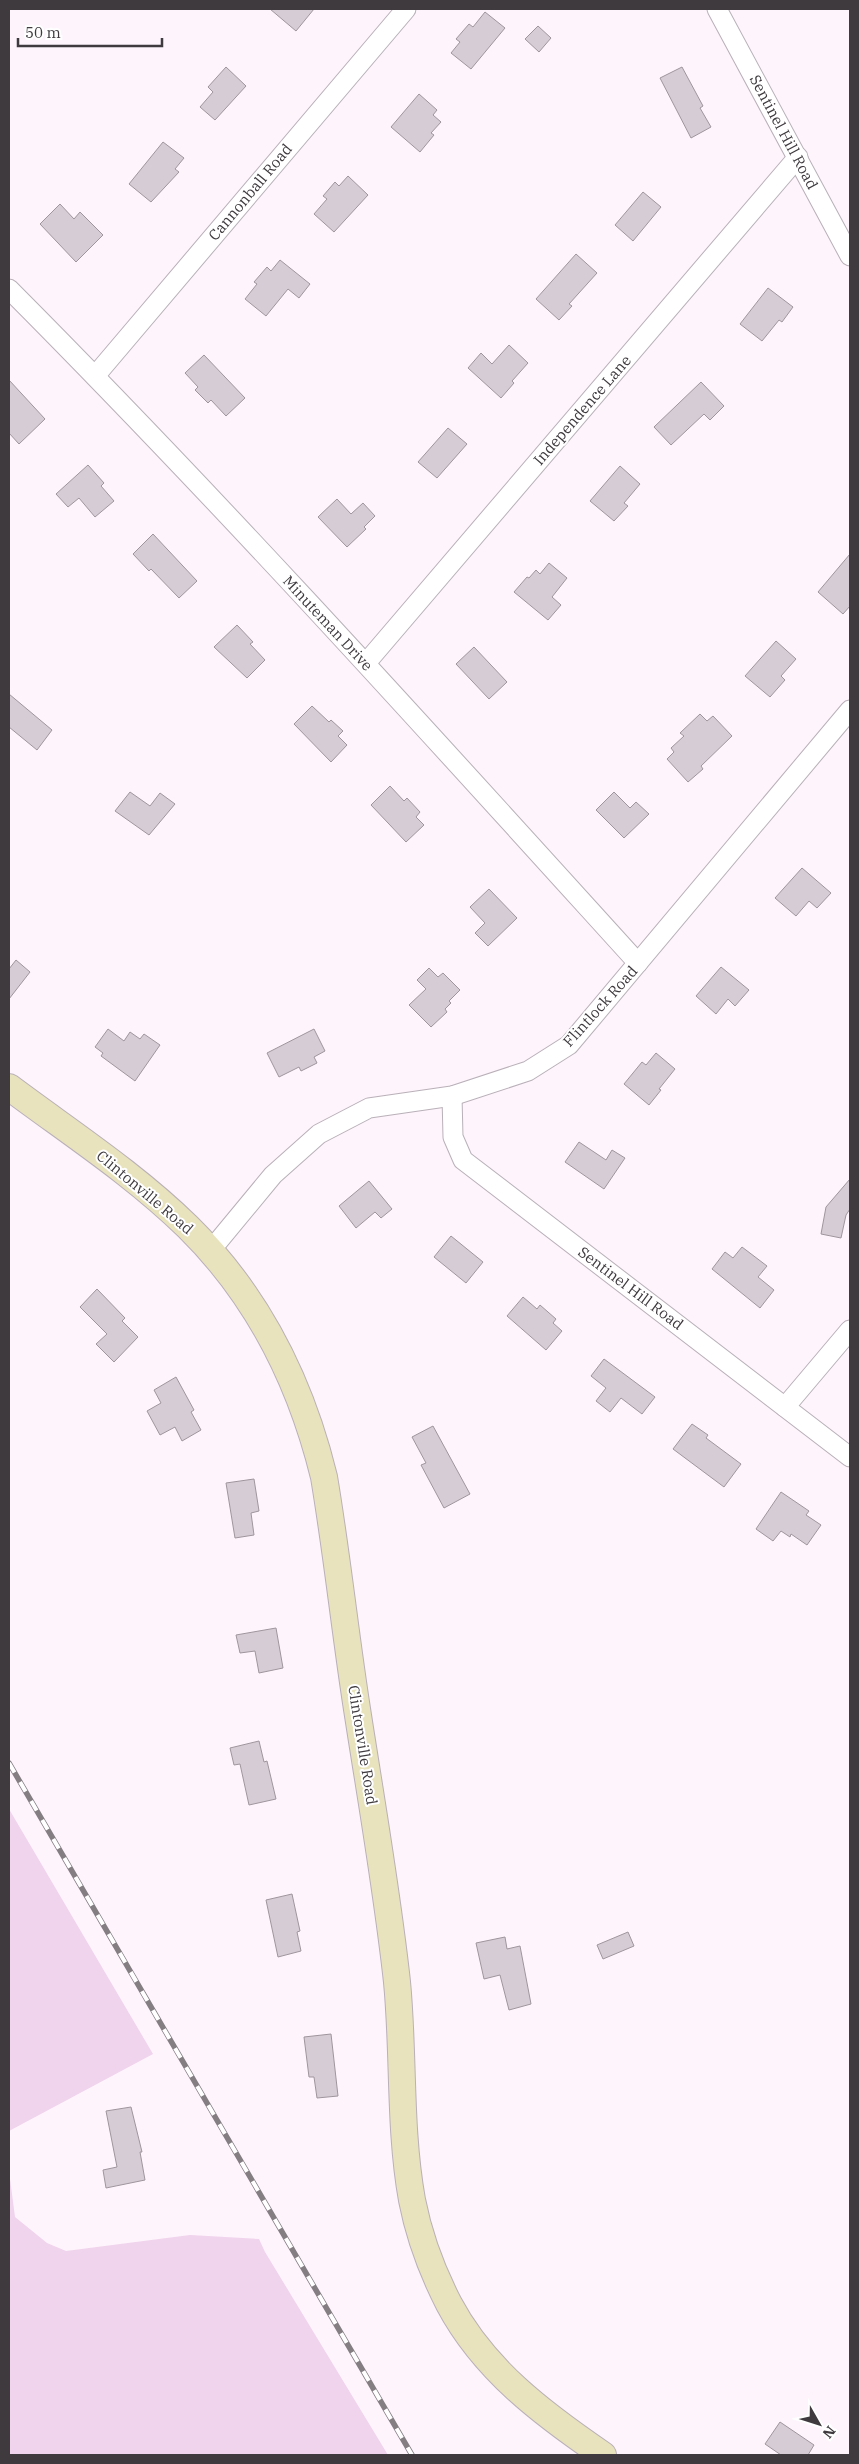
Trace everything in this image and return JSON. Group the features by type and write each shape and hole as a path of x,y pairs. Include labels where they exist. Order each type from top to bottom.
{"street":[{"name":"Cannonball Road","path":"95,376 406,9"},
{"name":"Sentinel Hill Road","path":"717,9 798,156 850,256"},
{"name":"Independence Lane","path":"366,662 798,156"},
{"name":"Minuteman Drive","path":"9,289 95,376 366,662 638,963"},
{"name":"Flintlock Road","path":"211,1250 273,1175 319,1134 369,1108 452,1096 528,1071 569,1044 850,710"},
{"name":"Clintonville Road","path":"9,1087 144,1188 170,1210 211,1250 232,1276 271,1335 295,1384 324,1477 388,1906 397,1984 408,2175 412,2200 428,2258 450,2305 489,2363 522,2394 603,2455"},
{"name":"Sentinel Hill Road","path":"452,1096 453,1137 463,1160 850,1457"},
{"path":"786,1407 850,1330"}],"shaded area":[{"path":"9,1809 153,2054 9,2131"},
{"path":"9,2171 15,2217 47,2243 66,2251 190,2235 259,2239 265,2252 388,2455 9,2455"}],"building":[{"path":"270,9 314,9 296,31"},
{"path":"485,12 505,28 471,69 451,53 460,42 456,39 469,24 473,27"},
{"path":"538,26 551,38 539,52 525,39"},
{"path":"226,67 246,86 215,120 200,107 213,92 208,87"},
{"path":"682,67 703,106 700,108 711,127 691,138 660,78"},
{"path":"419,94 437,110 433,115 441,122 431,133 434,135 420,152 391,127"},
{"path":"163,142 184,158 175,169 179,172 151,202 129,184"},
{"path":"348,176 368,195 334,232 314,214 327,199 323,196 335,182 339,186"},
{"path":"643,192 661,207 633,241 615,225"},
{"path":"60,204 74,219 80,212 103,235 76,262 40,224"},
{"path":"576,254 597,273 569,304 572,306 559,320 536,299"},
{"path":"280,260 310,284 299,298 288,289 266,316 245,299 257,284 254,282 267,267 271,271"},
{"path":"768,288 793,307 782,322 779,320 762,341 740,324"},
{"path":"509,345 528,363 512,381 514,383 501,398 468,368 481,353 492,364"},
{"path":"204,355 245,398 226,416 211,400 208,403 195,390 198,387 185,373"},
{"path":"9,380 45,419 19,444 9,433"},
{"path":"701,382 724,406 710,420 704,414 671,445 654,427"},
{"path":"448,428 467,444 437,478 418,462"},
{"path":"88,465 104,483 101,486 114,501 95,517 79,498 68,507 56,494"},
{"path":"620,466 640,484 624,503 628,506 614,521 590,501"},
{"path":"337,499 351,514 363,503 375,516 364,527 366,529 347,547 318,517"},
{"path":"153,534 197,581 179,598 151,569 149,571 133,554"},
{"path":"850,554 850,606 843,614 818,592"},
{"path":"549,563 567,578 552,597 561,605 548,620 514,592 527,577 529,578 536,570 540,574"},
{"path":"237,625 253,642 250,644 265,660 247,678 214,647"},
{"path":"776,641 796,659 781,676 785,680 770,697 745,676"},
{"path":"474,647 507,682 489,699 456,664"},
{"path":"9,694 52,730 37,750 9,727"},
{"path":"312,706 329,722 331,720 343,731 338,736 347,745 331,762 294,724"},
{"path":"700,714 707,721 713,716 732,736 701,766 703,769 688,782 667,759 674,752 671,748 684,736 680,733"},
{"path":"390,786 404,801 407,798 420,812 416,817 424,825 406,842 371,805"},
{"path":"130,792 150,806 160,793 175,804 149,835 115,811"},
{"path":"614,792 630,808 636,802 649,814 624,838 596,810"},
{"path":"802,868 831,893 817,908 809,901 796,916 775,898"},
{"path":"489,889 517,918 488,946 475,933 485,923 470,907"},
{"path":"16,960 30,972 9,999 9,969"},
{"path":"721,967 749,990 735,1006 728,999 716,1014 696,996"},
{"path":"429,968 438,977 443,973 460,990 449,1001 451,1003 445,1009 447,1012 431,1027 409,1005 426,989 417,980"},
{"path":"108,1029 124,1041 130,1032 140,1039 144,1034 160,1045 135,1081 101,1056 103,1053 95,1047"},
{"path":"314,1029 325,1051 314,1057 317,1063 301,1071 299,1067 279,1077 267,1053"},
{"path":"656,1053 675,1069 649,1105 624,1084 642,1062 646,1065"},
{"path":"579,1142 606,1160 612,1150 625,1158 604,1189 565,1162"},
{"path":"850,1179 850,1209 846,1215 841,1238 821,1234 826,1207"},
{"path":"369,1181 392,1209 381,1218 375,1212 356,1228 339,1206"},
{"path":"451,1236 483,1262 466,1283 434,1257"},
{"path":"742,1247 767,1266 758,1277 774,1290 760,1308 712,1269 725,1252 733,1258"},
{"path":"97,1289 125,1318 122,1321 138,1337 114,1362 96,1344 107,1334 80,1307"},
{"path":"523,1297 537,1309 540,1305 556,1319 553,1323 562,1331 546,1350 507,1316"},
{"path":"604,1359 655,1397 642,1414 621,1398 610,1412 596,1401 606,1388 591,1376"},
{"path":"176,1377 194,1410 191,1412 201,1430 182,1441 175,1427 160,1435 147,1411 161,1403 154,1390"},
{"path":"692,1424 708,1435 706,1438 741,1464 724,1487 673,1449"},
{"path":"433,1426 470,1494 444,1508 421,1465 426,1463 412,1437"},
{"path":"254,1479 259,1511 251,1513 254,1535 235,1538 226,1483"},
{"path":"781,1492 809,1511 806,1515 821,1525 807,1545 791,1534 790,1537 781,1531 773,1541 756,1529"},
{"path":"276,1628 283,1668 259,1673 255,1651 240,1653 236,1635"},
{"path":"259,1741 264,1762 267,1761 276,1799 249,1805 240,1764 234,1765 230,1748"},
{"path":"292,1894 300,1931 297,1932 301,1951 278,1957 266,1900"},
{"path":"628,1932 634,1946 603,1959 597,1945"},
{"path":"505,1937 507,1949 520,1946 531,2004 509,2010 500,1975 484,1979 476,1943"},
{"path":"331,2034 338,2096 317,2098 314,2077 309,2077 304,2037"},
{"path":"131,2107 142,2152 140,2152 145,2180 106,2188 103,2170 117,2167 106,2111"},
{"path":"780,2422 814,2445 808,2455 781,2455 765,2444"}],"railway":[{"path":"9,1763 412,2455"}]}
